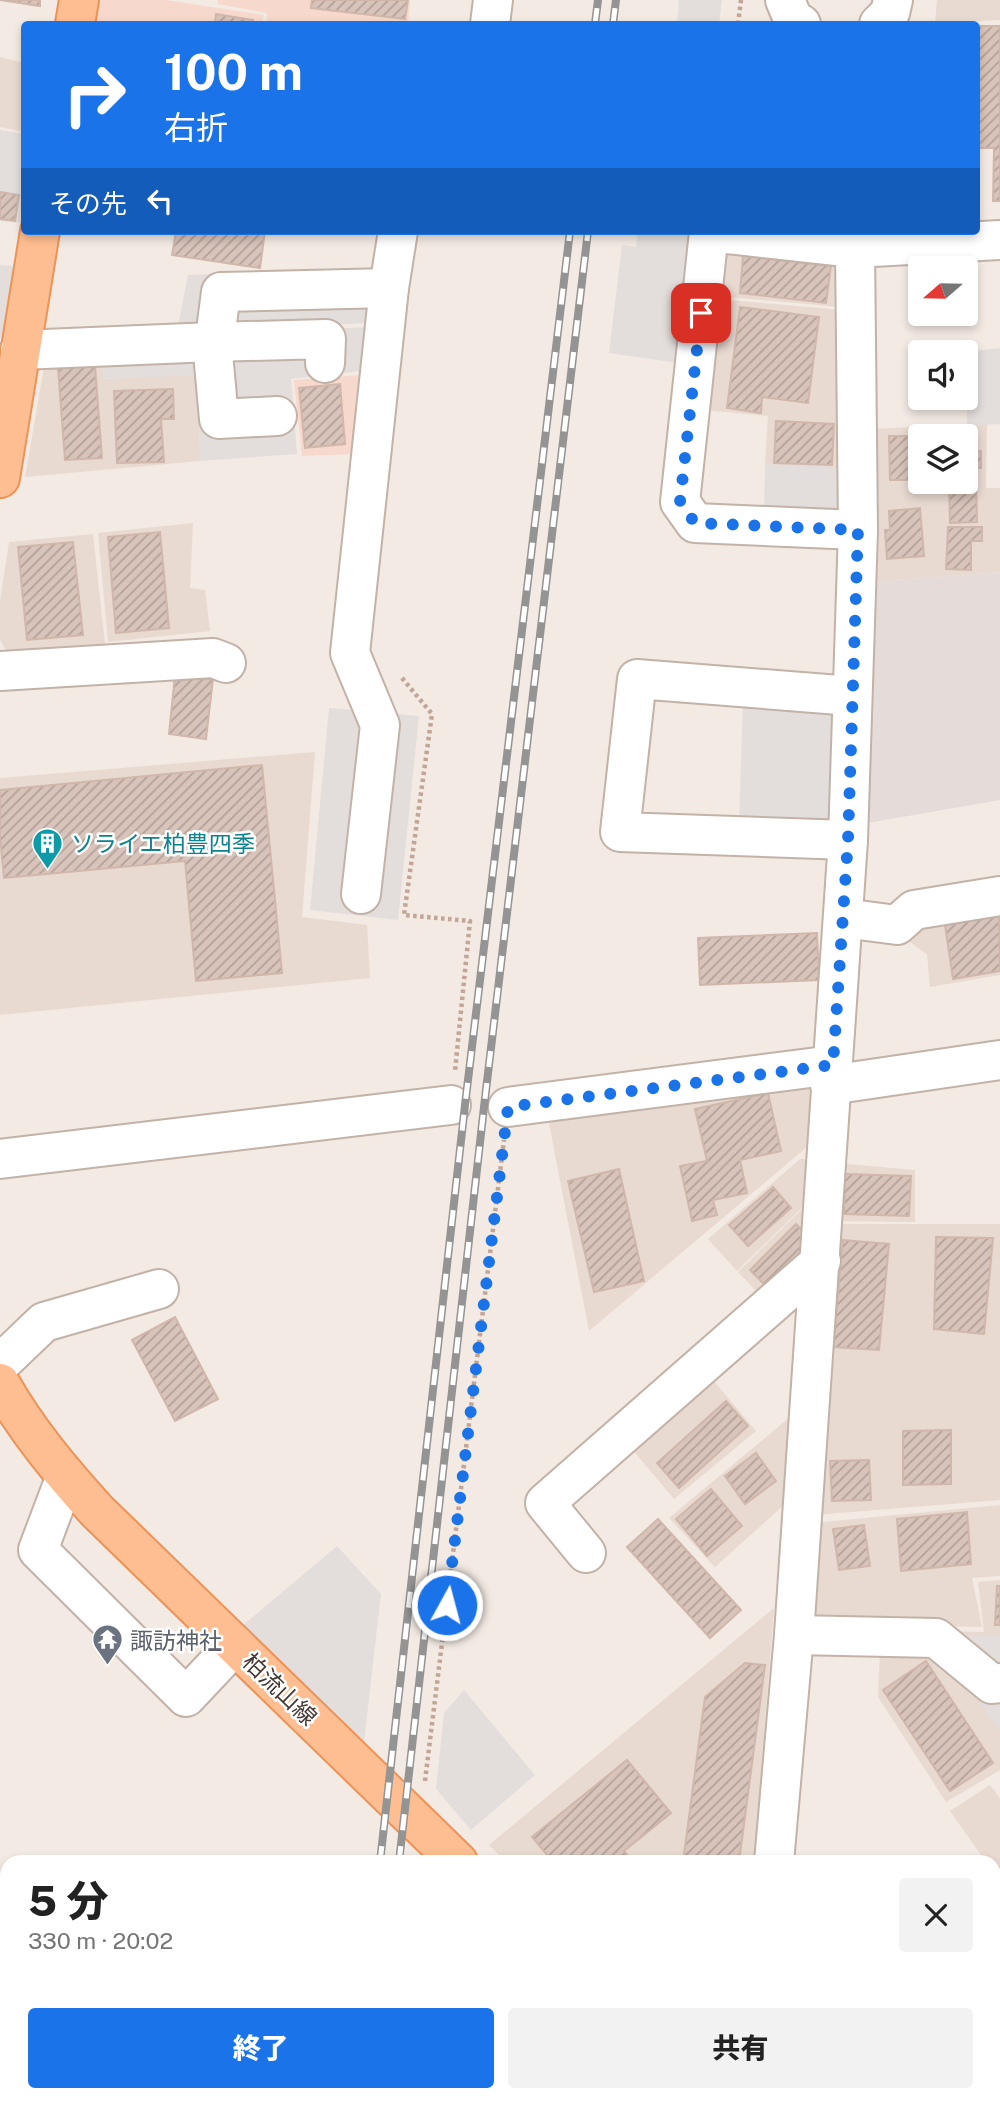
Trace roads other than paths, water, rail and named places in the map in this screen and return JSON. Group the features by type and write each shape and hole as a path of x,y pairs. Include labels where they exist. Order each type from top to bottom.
{"main road":[{"path":"76,21 79,0"},
{"path":"1,465 39,235"},
{"name":"柏流山線","path":"0,1383 24,1425 97,1511 451,1855"}],"street":[{"path":"490,21 493,0"},
{"path":"785,0 796,21"},
{"path":"882,21 890,13 893,0"},
{"path":"360,894 380,725 350,653 389,288 397,235"},
{"path":"709,235 680,502 695,523 858,530"},
{"path":"736,235 855,248 1000,240"},
{"path":"775,1855 794,1635 848,840 858,530 855,248"},
{"path":"277,416 219,419 215,332 221,292 389,288"},
{"path":"20,350 215,332 326,340 325,363"},
{"path":"0,671 213,659 226,663"},
{"path":"848,840 620,832 638,679 852,696"},
{"path":"843,918 897,925 914,910 1000,896"},
{"path":"508,1107 1000,1060"},
{"path":"0,1159 451,1105"},
{"path":"586,1553 545,1503 821,1261"},
{"path":"0,1364 44,1322 159,1289"},
{"path":"66,1476 38,1550 74,1586 187,1697 235,1645"},
{"path":"794,1635 936,1638 992,1684 1000,1684"}],"railway":[{"path":"595,21 598,0"},
{"path":"613,21 616,0"},
{"path":"381,1855 465,1105 570,235"},
{"path":"400,1855 484,1107 588,235"}],"place":[{"name":"ソライエ柏豊四季","path":"48,870"},
{"name":"諏訪神社","path":"107,1667"}]}
